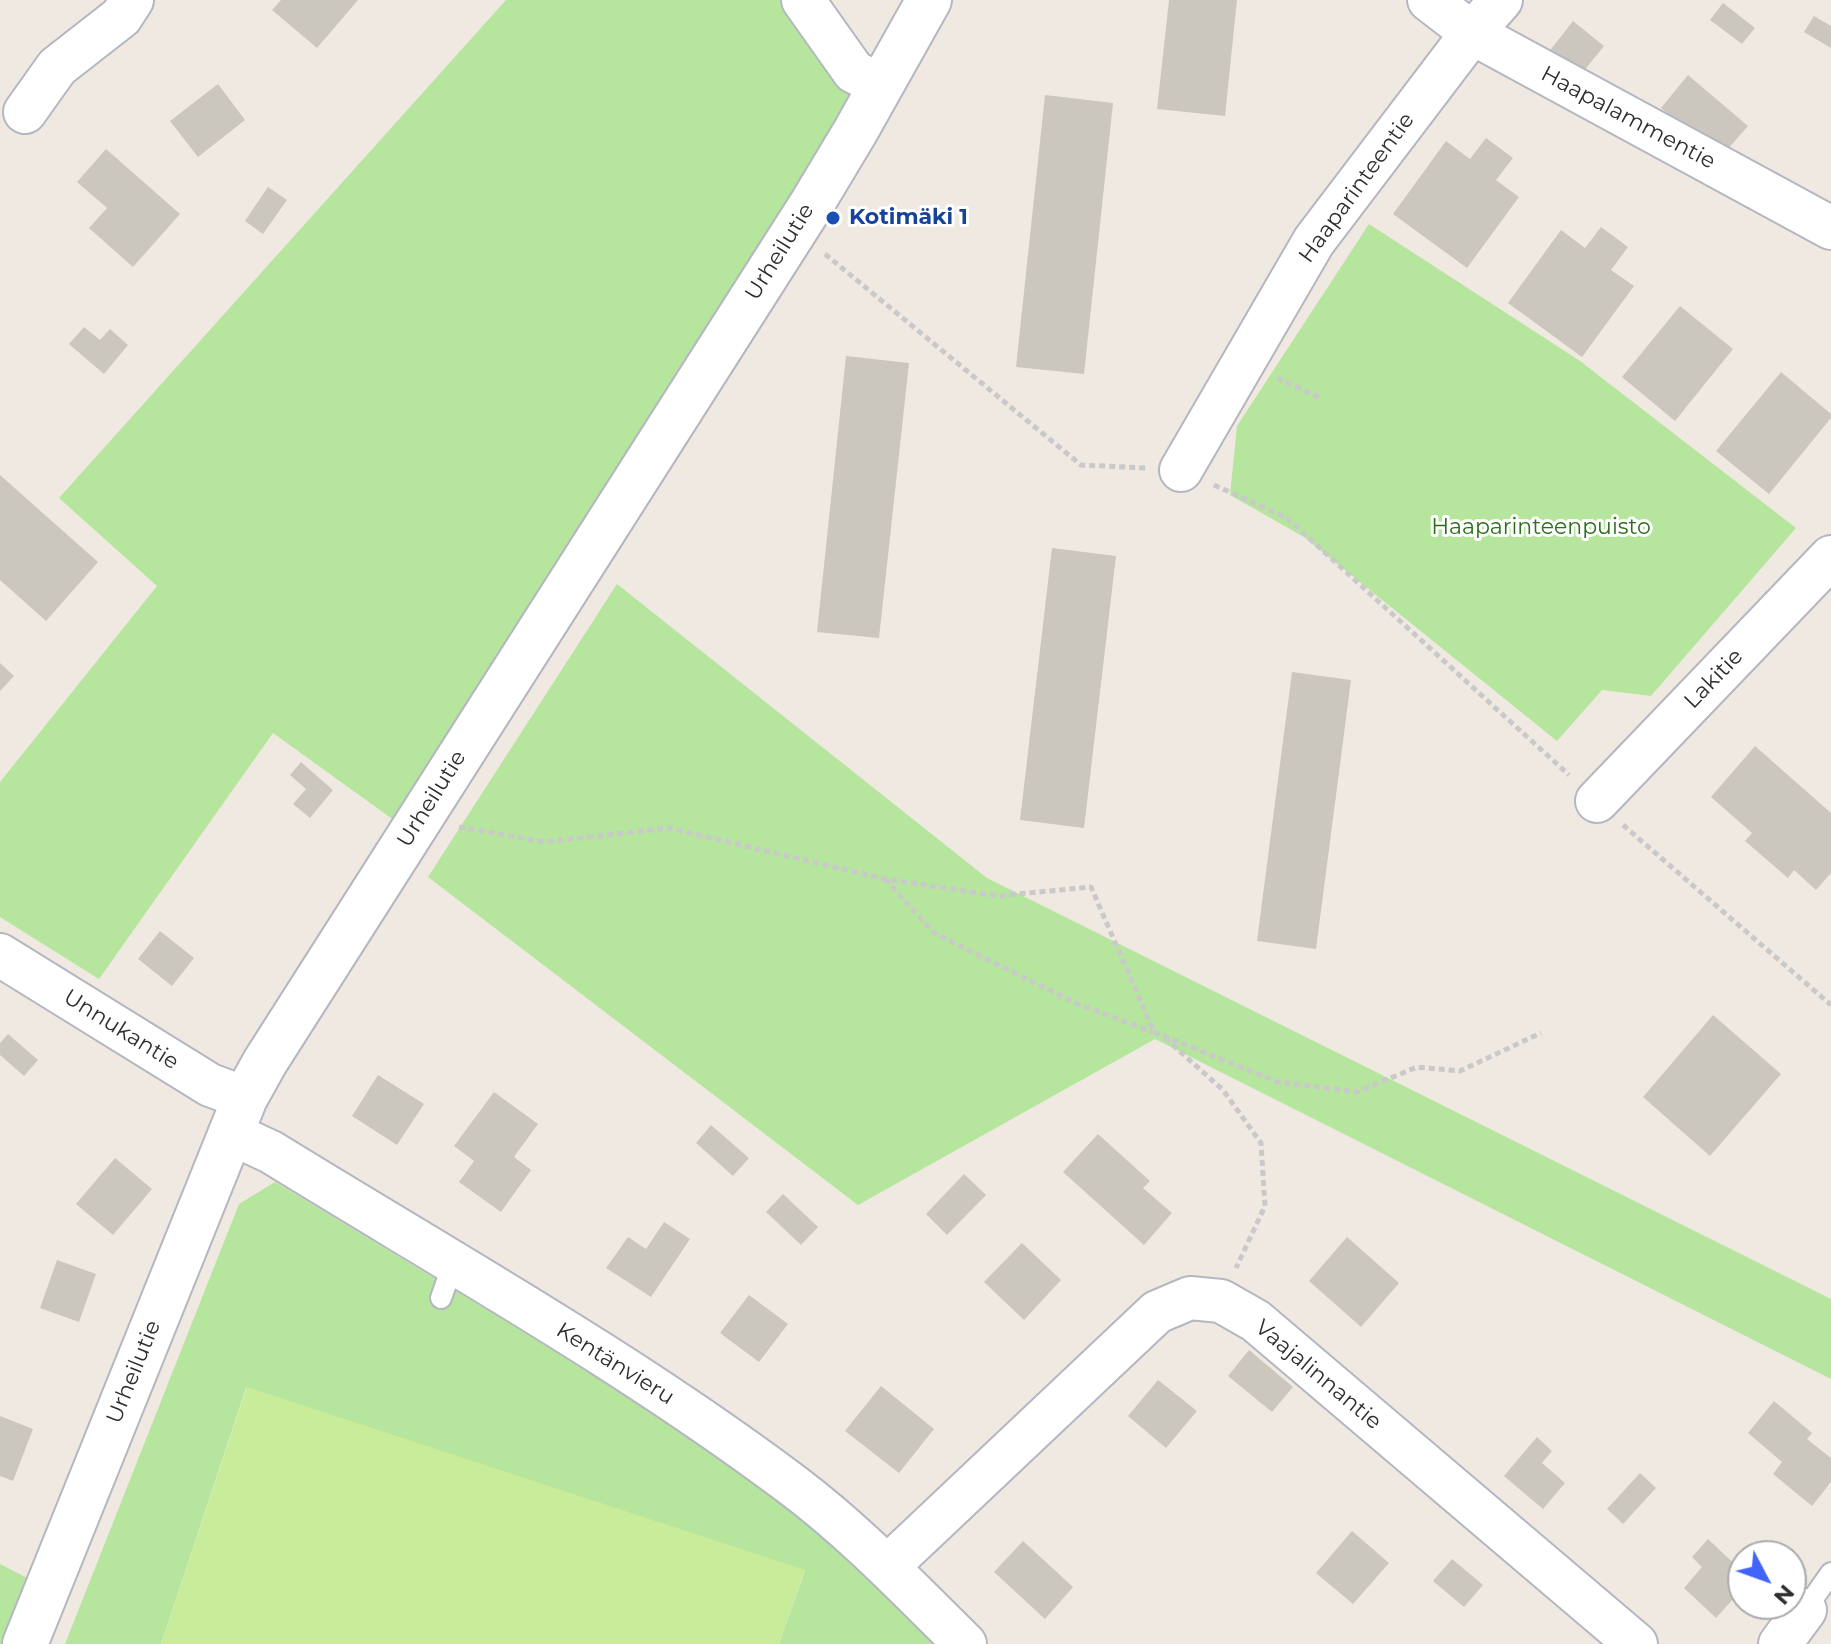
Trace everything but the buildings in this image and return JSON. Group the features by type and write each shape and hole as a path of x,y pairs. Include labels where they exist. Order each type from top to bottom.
{"street":[{"path":"25,112 57,67 121,17 132,0"},
{"path":"803,0 854,72 882,85"},
{"name":"Urheilutie","path":"25,1644 237,1116 265,1062 813,202 929,0"},
{"name":"Haapalammentie","path":"1429,0 1472,33 1831,228"},
{"name":"Haaparinteentie","path":"1181,470 1314,241 1472,33 1501,0"},
{"name":"Lakitie","path":"1597,801 1831,557"},
{"name":"Unnukantie","path":"0,955 210,1085 237,1116"},
{"name":"Kentänvieru","path":"237,1116 271,1152 447,1281 669,1397 794,1486 887,1567 965,1644"},
{"path":"887,1567 1157,1312 1190,1298 1221,1301"},
{"name":"Vaajalinnantie","path":"1221,1301 1256,1321 1636,1644"},
{"path":"1780,1644 1798,1620"}],"lane":[{"path":"1807,1607 1831,1573"}],"path":[{"path":"814,245 1081,465 1181,470 1287,518 1597,801 1831,1005"},
{"path":"446,825 545,842 669,828 885,879 997,896 1091,887 1154,1032 1278,1082 1357,1092 1417,1067 1460,1071 1541,1033"},
{"path":"885,879 934,933 1078,1004 1162,1035 1223,1090 1261,1143 1265,1206 1221,1301"}],"green space":[{"path":"506,0 781,0 863,108 402,826 273,733 99,979 0,917 0,782 157,586 59,498"},
{"name":"Haaparinteenpuisto","path":"1369,224 1580,361 1796,528 1651,696 1602,690 1557,741 1304,537 1230,495 1237,426"},
{"path":"617,584 987,878 1831,1299 1831,1379 1155,1039 858,1205 428,877"},
{"path":"275,1182 666,1417 782,1496 942,1644 779,1644 805,1571 246,1388 161,1644 65,1644 239,1204"},
{"path":"247,1387 805,1570 779,1644 161,1644"},
{"path":"0,1564 35,1582 4,1644 0,1644"}],"place":[{"name":"Kotimäki 1","path":"833,218"}]}
